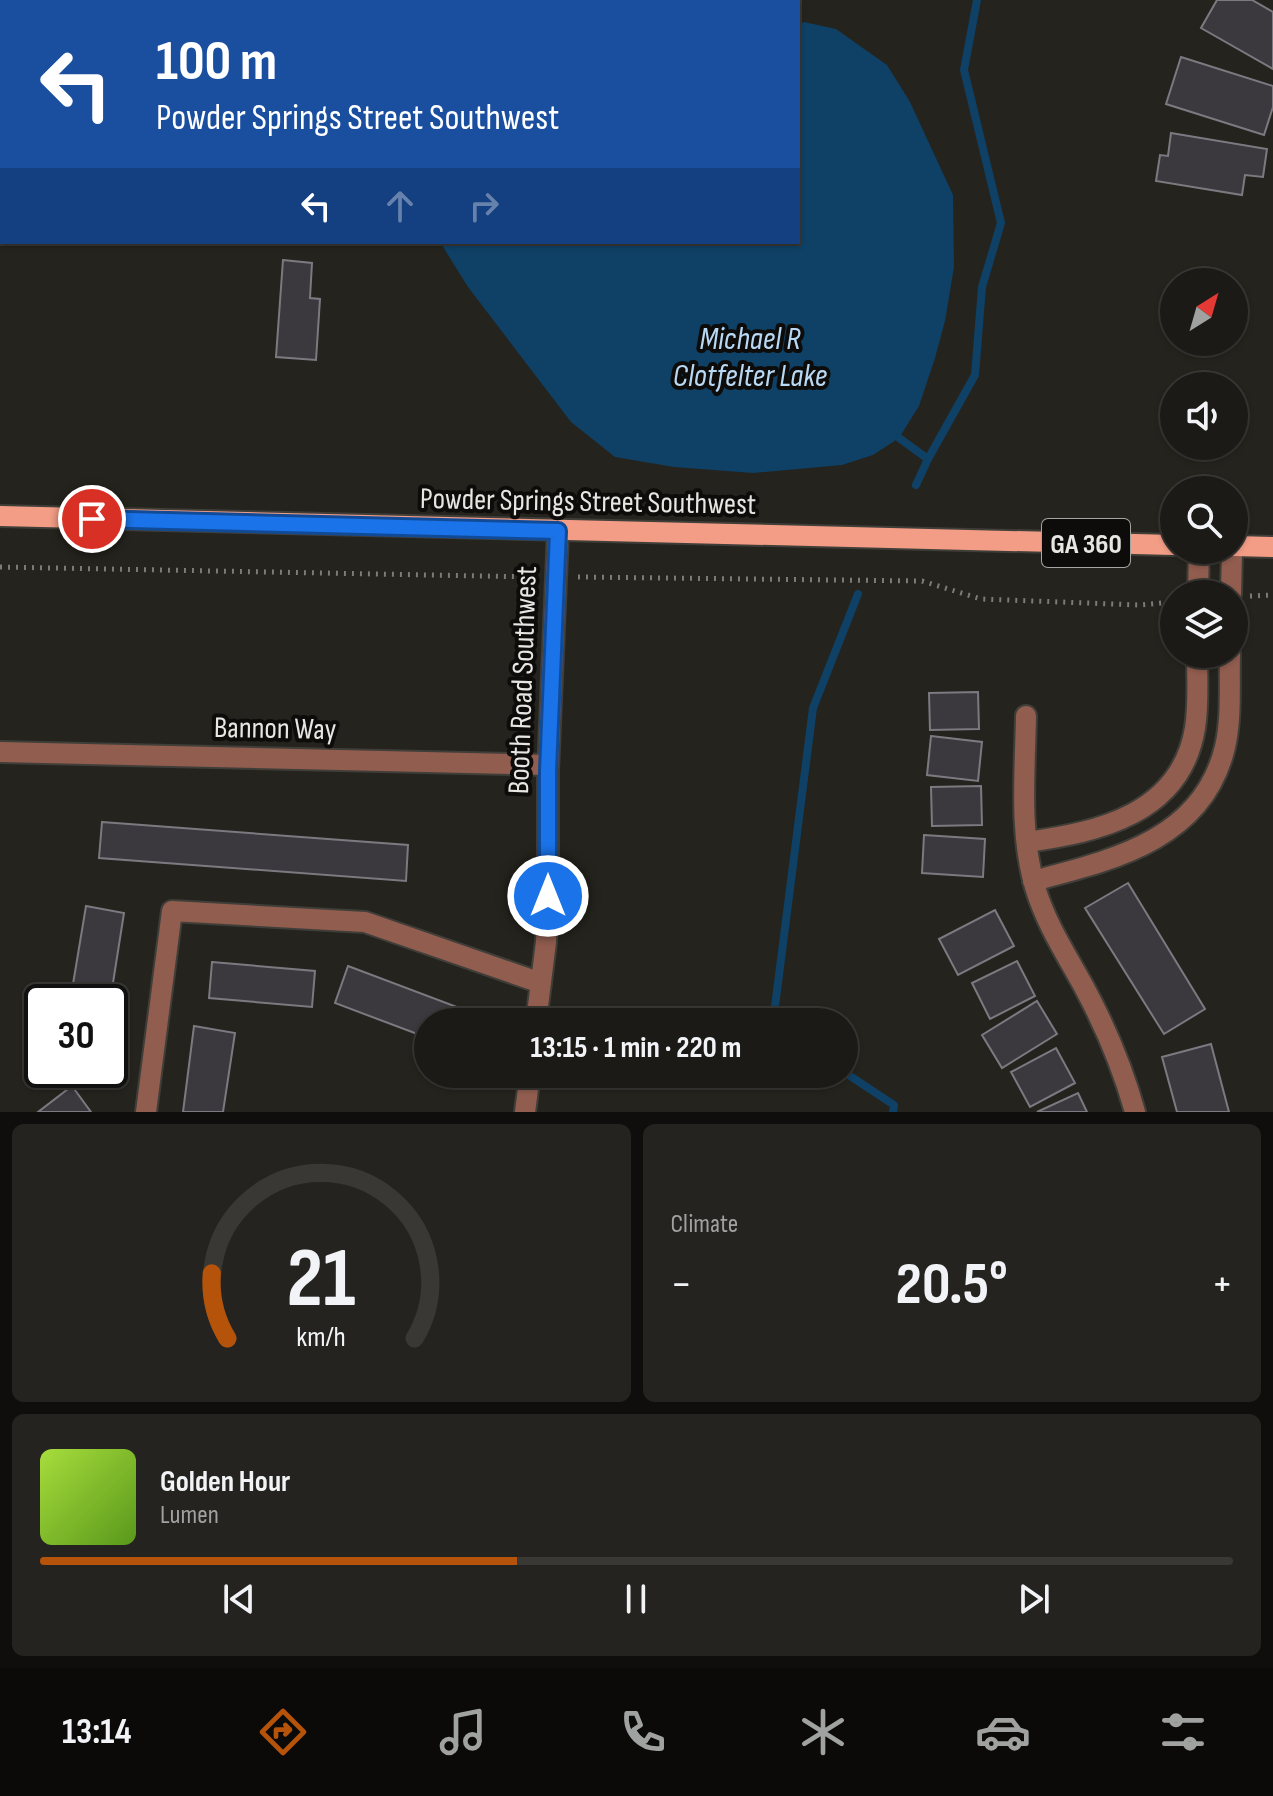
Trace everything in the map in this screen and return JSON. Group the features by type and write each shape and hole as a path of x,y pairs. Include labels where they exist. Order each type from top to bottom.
{"main road":[{"name":"Powder Springs Street Southwest","path":"0,516 1160,545"},
{"path":"1248,548 1273,547"}],"street":[{"name":"Booth Road Southwest","path":"538,1008 548,896 548,765 558,531"},
{"path":"1027,842 1104,827 1133,815 1151,802 1172,779 1195,730 1197,668"},
{"path":"1033,881 1143,847 1183,818 1206,787 1221,758 1227,733 1230,668"},
{"path":"1196,701 1229,701"},
{"path":"1026,716 1027,842 1033,881 1054,937 1105,1030 1135,1112"},
{"name":"Bannon Way","path":"0,752 548,765"},
{"path":"146,1112 172,911 365,922 541,983"},
{"path":"525,1112 528,1088"}],"path":[{"path":"0,567 922,581 981,599 1160,603"}],"water":[{"name":"Michael R Clotfelter Lake","path":"804,22 836,29 887,65 910,102 953,195 954,267 945,321 919,406 899,438 873,455 842,465 753,473 674,467 615,457 571,422 468,287 441,244 800,244 800,24"}],"building":[{"path":"1217,0 1252,0 1273,12 1273,69 1201,28"},
{"path":"1181,57 1273,86 1273,107 1264,135 1166,104"},
{"path":"1171,133 1267,149 1263,177 1245,175 1242,195 1156,181 1160,155 1168,156"},
{"path":"283,260 312,263 310,298 320,299 316,360 276,357"},
{"path":"978,692 979,729 930,730 929,693"},
{"path":"931,736 982,742 978,781 927,775"},
{"path":"981,786 982,825 932,826 931,787"},
{"path":"102,822 408,845 406,881 99,858"},
{"path":"924,835 985,839 983,877 922,873"},
{"path":"1128,883 1205,1009 1164,1034 1085,908"},
{"path":"86,906 124,913 113,984 73,984"},
{"path":"995,910 1014,946 958,975 939,939"},
{"path":"1017,961 1035,996 990,1019 972,983"},
{"path":"212,962 315,971 312,1007 209,998"},
{"path":"348,966 460,1008 414,1008 414,1033 335,1003"},
{"path":"1037,1001 1057,1034 1002,1068 982,1035"},
{"path":"194,1026 235,1033 223,1112 183,1112"},
{"path":"1211,1044 1229,1112 1177,1112 1162,1057"},
{"path":"1056,1048 1075,1083 1030,1107 1011,1072"},
{"path":"73,1088 91,1112 38,1112"},
{"path":"1078,1093 1087,1112 1037,1112"}],"waterway":[{"path":"928,459 975,375 982,287 1001,223 964,70 977,0"},
{"path":"899,438 928,459 916,485"},
{"path":"775,1008 813,708 858,594"},
{"path":"858,1081 894,1105 893,1112"}],"route":[{"path":"92,519 558,531 548,771 548,896"}]}
